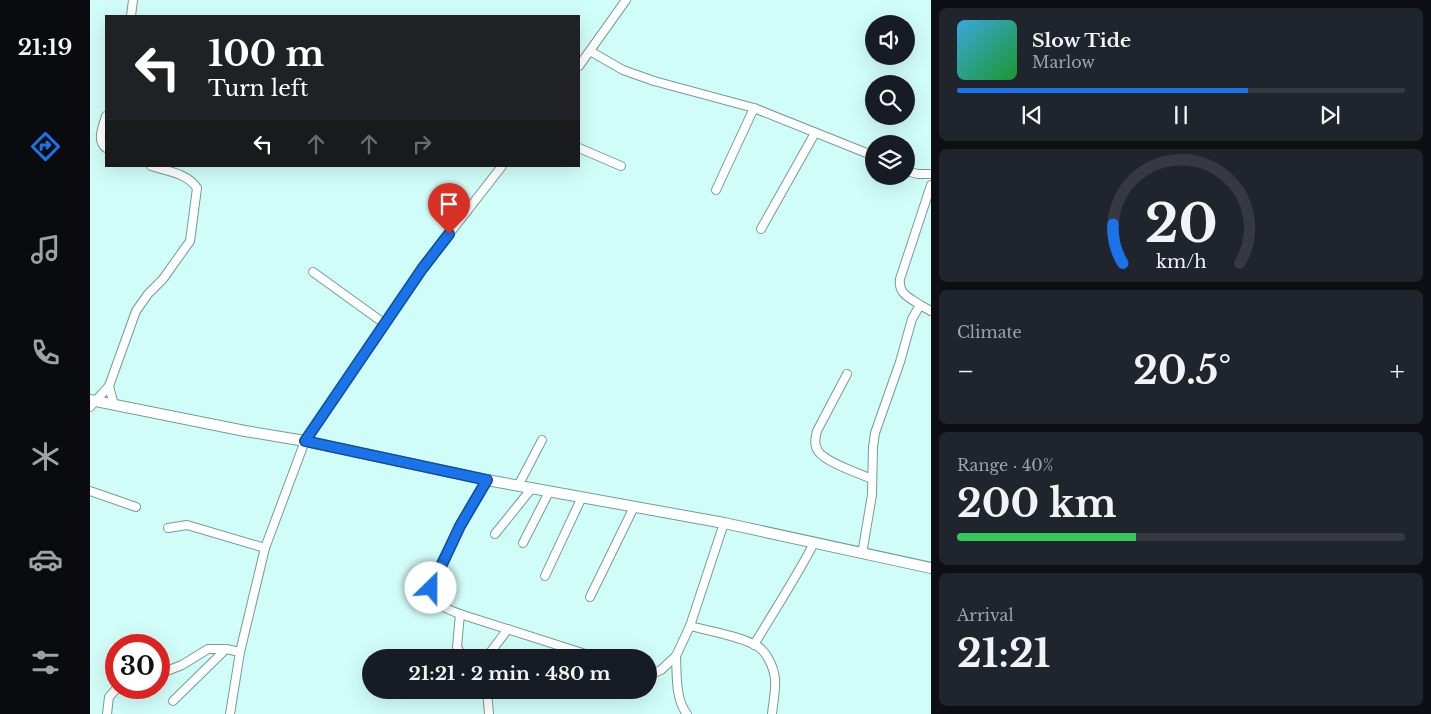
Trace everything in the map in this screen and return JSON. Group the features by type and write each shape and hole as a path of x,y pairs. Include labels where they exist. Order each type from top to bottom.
{"main road":[{"path":"92,402 305,441 549,492 724,523 931,568"}],"street":[{"path":"131,15 133,0"},
{"path":"580,65 626,0"},
{"path":"590,51 623,70 654,81 754,108 865,152"},
{"path":"716,190 754,108"},
{"path":"105,120 100,139 105,147"},
{"path":"761,229 815,133"},
{"path":"580,148 621,166"},
{"path":"92,402 109,386 136,311 148,294 163,279 190,241 197,188 193,182 182,175 154,167"},
{"path":"230,714 240,652 265,548 305,441 422,269 501,167"},
{"path":"915,173 931,174"},
{"path":"931,185 899,286 902,292 931,311"},
{"path":"312,272 385,324"},
{"path":"862,554 872,495 875,433 900,362 912,319 920,305"},
{"path":"847,374 817,432 815,442 821,454 833,462 872,479"},
{"path":"109,386 114,405"},
{"path":"518,486 542,440"},
{"path":"487,480 460,526 432,584 431,592 437,602 460,614 571,649"},
{"path":"496,534 532,488"},
{"path":"90,491 136,507"},
{"path":"523,543 549,492"},
{"path":"545,576 582,498"},
{"path":"590,597 634,507"},
{"path":"657,672 676,656 690,626 724,523"},
{"path":"168,528 187,525 265,548"},
{"path":"754,645 814,543"},
{"path":"459,649 460,614"},
{"path":"690,626 754,645 764,652 775,679 772,714"},
{"path":"493,649 508,628"},
{"path":"170,670 182,665 208,649 226,649 240,652"},
{"path":"173,701 226,649"},
{"path":"676,656 679,699 682,708 687,714"},
{"path":"107,714 109,699"},
{"path":"488,699 489,714"}],"route":[{"path":"431,588 460,526 487,480 305,441 422,269 449,234"}]}
